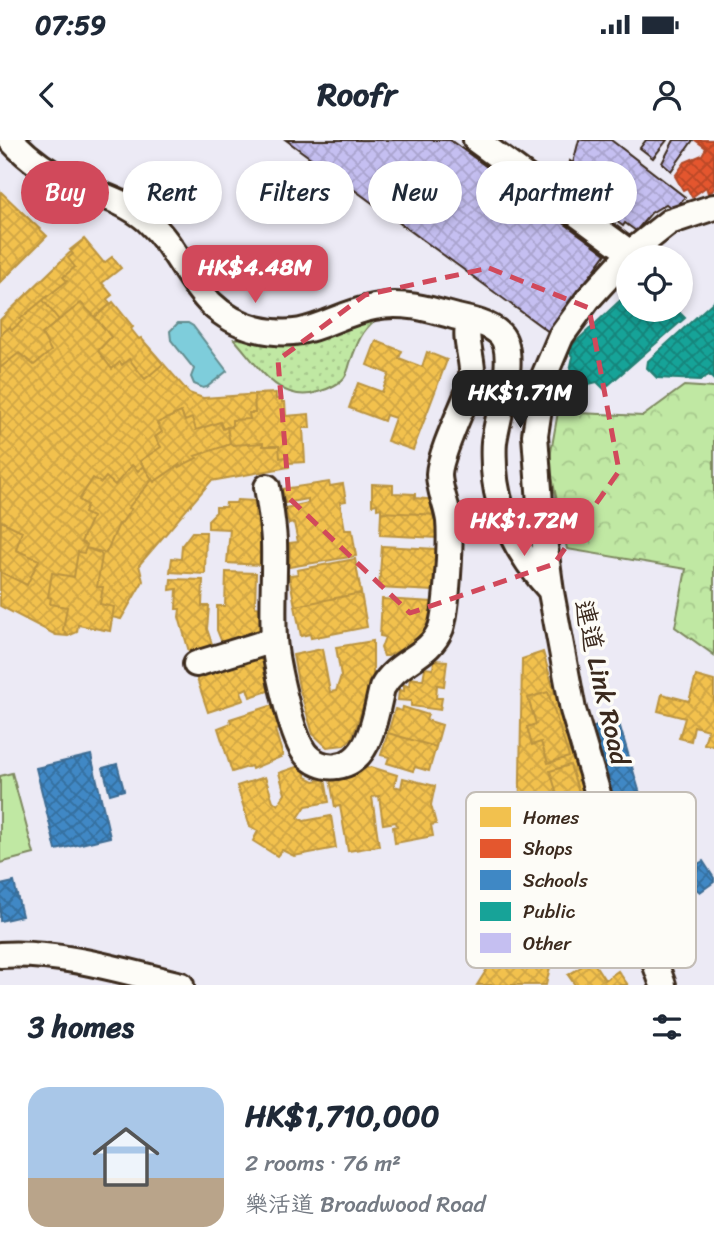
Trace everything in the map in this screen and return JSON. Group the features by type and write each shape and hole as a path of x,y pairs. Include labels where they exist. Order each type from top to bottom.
{"street":[{"path":"11,140 48,171 121,202 150,223 168,244 189,279 206,300 227,316 248,326 269,331 303,331 365,309 386,305 418,306 495,330 502,336 508,348 508,364 494,444 494,471 499,498 518,549 533,572 551,592"},
{"path":"476,140 620,245"},
{"name":"連道 Link Road","path":"641,245 669,222 714,208"},
{"name":"連道 Link Road","path":"598,792 573,710 557,633 541,517 535,435 544,376 561,336 588,299 616,269"},
{"path":"267,487 274,538 274,640 283,691 304,752 323,766 335,767 356,758 369,737 382,688 387,679 401,664 429,647 441,628 450,537 439,473 472,383 474,369 466,334 469,320"},
{"path":"197,664 274,640"},
{"path":"0,955 96,964 181,985"},
{"name":"連道 Link Road","path":"657,968 663,985"}],"highlighted area":[{"path":"489,268 589,308 619,471 554,564 410,613 289,498 278,360 365,295"}],"green space":[{"path":"361,317 374,321 359,340 344,378 330,388 306,394 293,393 271,381 234,339 285,343"},
{"path":"684,386 714,388 714,655 675,627 686,569 567,549 549,463 558,412 643,416"},
{"path":"12,773 34,854 0,863 0,776"}],"water":[{"path":"178,323 193,326 227,371 207,387 194,384 191,377 194,369 171,340 170,331"}],"building: Homes":[{"path":"384,140 413,140 444,161 382,161 374,155"},
{"path":"462,173 475,182 462,202"},
{"path":"0,191 21,211 21,224 34,224 47,236 0,283"},
{"path":"476,213 476,224 532,224 569,250 550,278 530,263 520,277 511,272 506,279 481,262 496,241 469,223"},
{"path":"84,239 104,263 112,257 121,268 102,283 112,295 107,299 111,304 95,317 81,303 59,320 43,300 67,281 63,277 75,267 68,258 73,254 70,250"},
{"path":"84,239 104,263 112,257 121,268 102,283 112,295 107,299 111,304 113,302 139,339 141,338 189,393 203,398 276,393 276,399 282,398 282,402 285,402 286,416 309,414 310,428 303,428 305,462 288,463 289,467 211,481 139,565 143,581 121,619 112,617 110,631 78,625 77,632 68,636 56,635 0,606 0,320"},
{"path":"43,300 59,320 42,334 51,351 34,365 19,353 0,368 0,335 10,327 12,330 22,321 20,319"},
{"path":"113,302 139,339 141,338 163,364 145,379 129,359 112,369 98,351 111,337 95,317"},
{"path":"376,341 402,351 399,358 422,367 427,352 447,360 413,450 387,441 395,418 386,415 384,421 349,408 358,383 382,392 389,374 367,365"},
{"path":"276,393 276,399 282,398 282,402 285,402 286,416 309,414 310,428 303,428 305,462 288,463 288,457 280,458 279,446 230,443 227,427 232,427 232,420 250,419 249,413 255,413 254,394"},
{"path":"181,412 185,421 192,418 196,430 220,422 223,429 227,427 230,443 195,456 197,458 179,465 154,482 140,461 161,447 155,437 162,432 157,423"},
{"path":"132,465 138,471 143,466 151,481 128,508 131,509 119,524 106,553 86,548 87,545 81,542 92,517 84,513 87,505 79,500 93,478 101,483 106,477 115,485"},
{"path":"329,482 330,486 343,484 346,501 340,502 345,530 352,530 356,556 289,567 290,543 298,542 294,523 289,524 285,508 308,503 308,499 285,503 282,489"},
{"path":"372,484 393,485 393,493 415,494 415,498 437,500 439,515 381,512 381,508 377,509 377,504 372,505"},
{"path":"237,500 255,501 255,517 260,517 262,536 260,565 227,563 230,529 208,528 208,520 216,512 216,507 225,507 226,503 236,503"},
{"path":"381,512 439,515 438,538 380,535"},
{"path":"1,521 22,531 16,550 39,560 27,585 0,572"},
{"path":"192,532 206,532 205,574 170,572 172,558 181,559 182,545"},
{"path":"382,546 436,549 433,591 379,588"},
{"path":"86,548 102,556 97,587 103,587 100,604 114,607 110,631 78,625 77,632 68,636 63,630 67,607 50,604 51,598 48,597 52,573 74,577 78,552 84,553"},
{"path":"355,559 361,593 295,606 289,575 298,574 297,570"},
{"path":"226,572 256,573 255,607 262,608 261,633 223,645 217,630 217,606 225,606"},
{"path":"171,579 203,580 202,606 209,606 207,629 213,647 190,655 179,617 180,609 176,609 177,589 170,590"},
{"path":"361,593 367,627 311,638 310,634 301,636 295,606"},
{"path":"382,599 433,602 426,629 408,646 388,656 384,656 381,648 385,637 380,636"},
{"path":"373,641 373,676 355,730 344,745 327,747 313,734 293,655 322,649 330,692 336,691 341,676 336,647"},
{"path":"543,652 583,792 520,792 522,659"},
{"path":"256,656 265,663 271,690 250,697 247,688 241,691 244,700 208,712 196,676"},
{"path":"434,660 447,661 444,686 437,685 436,698 442,698 440,710 411,706 411,701 398,700 399,690 404,691 404,685 409,686 410,678 423,680 425,668 433,669"},
{"path":"696,676 714,681 714,746 704,744 708,730 694,726 691,741 679,738 685,718 658,711 662,694 689,701"},
{"path":"548,692 569,757 548,763 541,742 532,745 527,727 536,724 528,698"},
{"path":"273,705 280,729 275,730 283,756 252,769 251,766 232,772 218,728 231,723 230,719"},
{"path":"403,707 428,715 426,720 442,725 436,747 388,733 395,709 402,711"},
{"path":"388,733 436,747 429,771 415,767 413,771 387,763 389,757 381,755"},
{"path":"302,765 306,777 314,781 325,779 329,802 306,806 298,818 304,821 331,816 336,848 294,856 282,850 277,856 253,841 258,831 250,827 237,786 265,777 273,801 278,805 285,794 279,773"},
{"path":"570,765 579,792 556,792 550,771"},
{"path":"371,767 397,775 394,786 401,788 403,778 435,786 431,805 436,824 431,825 433,836 395,843 393,827 397,826 396,822 383,824 379,796 372,797 379,846 348,851 340,806 335,807 330,779 355,775 354,771"},
{"path":"488,968 550,968 546,985 477,985"},
{"path":"579,968 597,968 605,980 618,971 628,985 575,985 568,975"}],"building: Shops":[{"path":"695,140 714,140 714,190 708,193 706,187 692,197 687,188 683,190 675,176 685,162 702,155 706,148"}],"building: Schools":[{"path":"618,720 640,792 611,792 591,728"},
{"path":"91,755 110,837 56,850 36,768"},
{"path":"117,764 124,790 110,794 103,768"},
{"path":"703,861 714,882 700,892 696,889 696,865"},
{"path":"14,882 22,916 0,921 0,885"}],"building: Public":[{"path":"714,301 714,380 709,375 700,380 657,378 647,368 648,361"},
{"path":"616,304 616,322 680,322 604,389 597,382 585,385 579,383 570,370 573,357 567,350"}],"building: Other":[{"path":"286,140 450,140 479,161 476,161 476,224 565,224 606,254 549,332 401,224 462,224 462,161 368,161 368,200 354,190 354,161 315,161"},
{"path":"579,140 611,140 685,197 674,210 666,204 651,213 636,231 626,224 637,224 637,161 574,161"},
{"path":"646,140 667,140 653,158 640,148"},
{"path":"674,140 693,140 671,171 662,163"}]}
